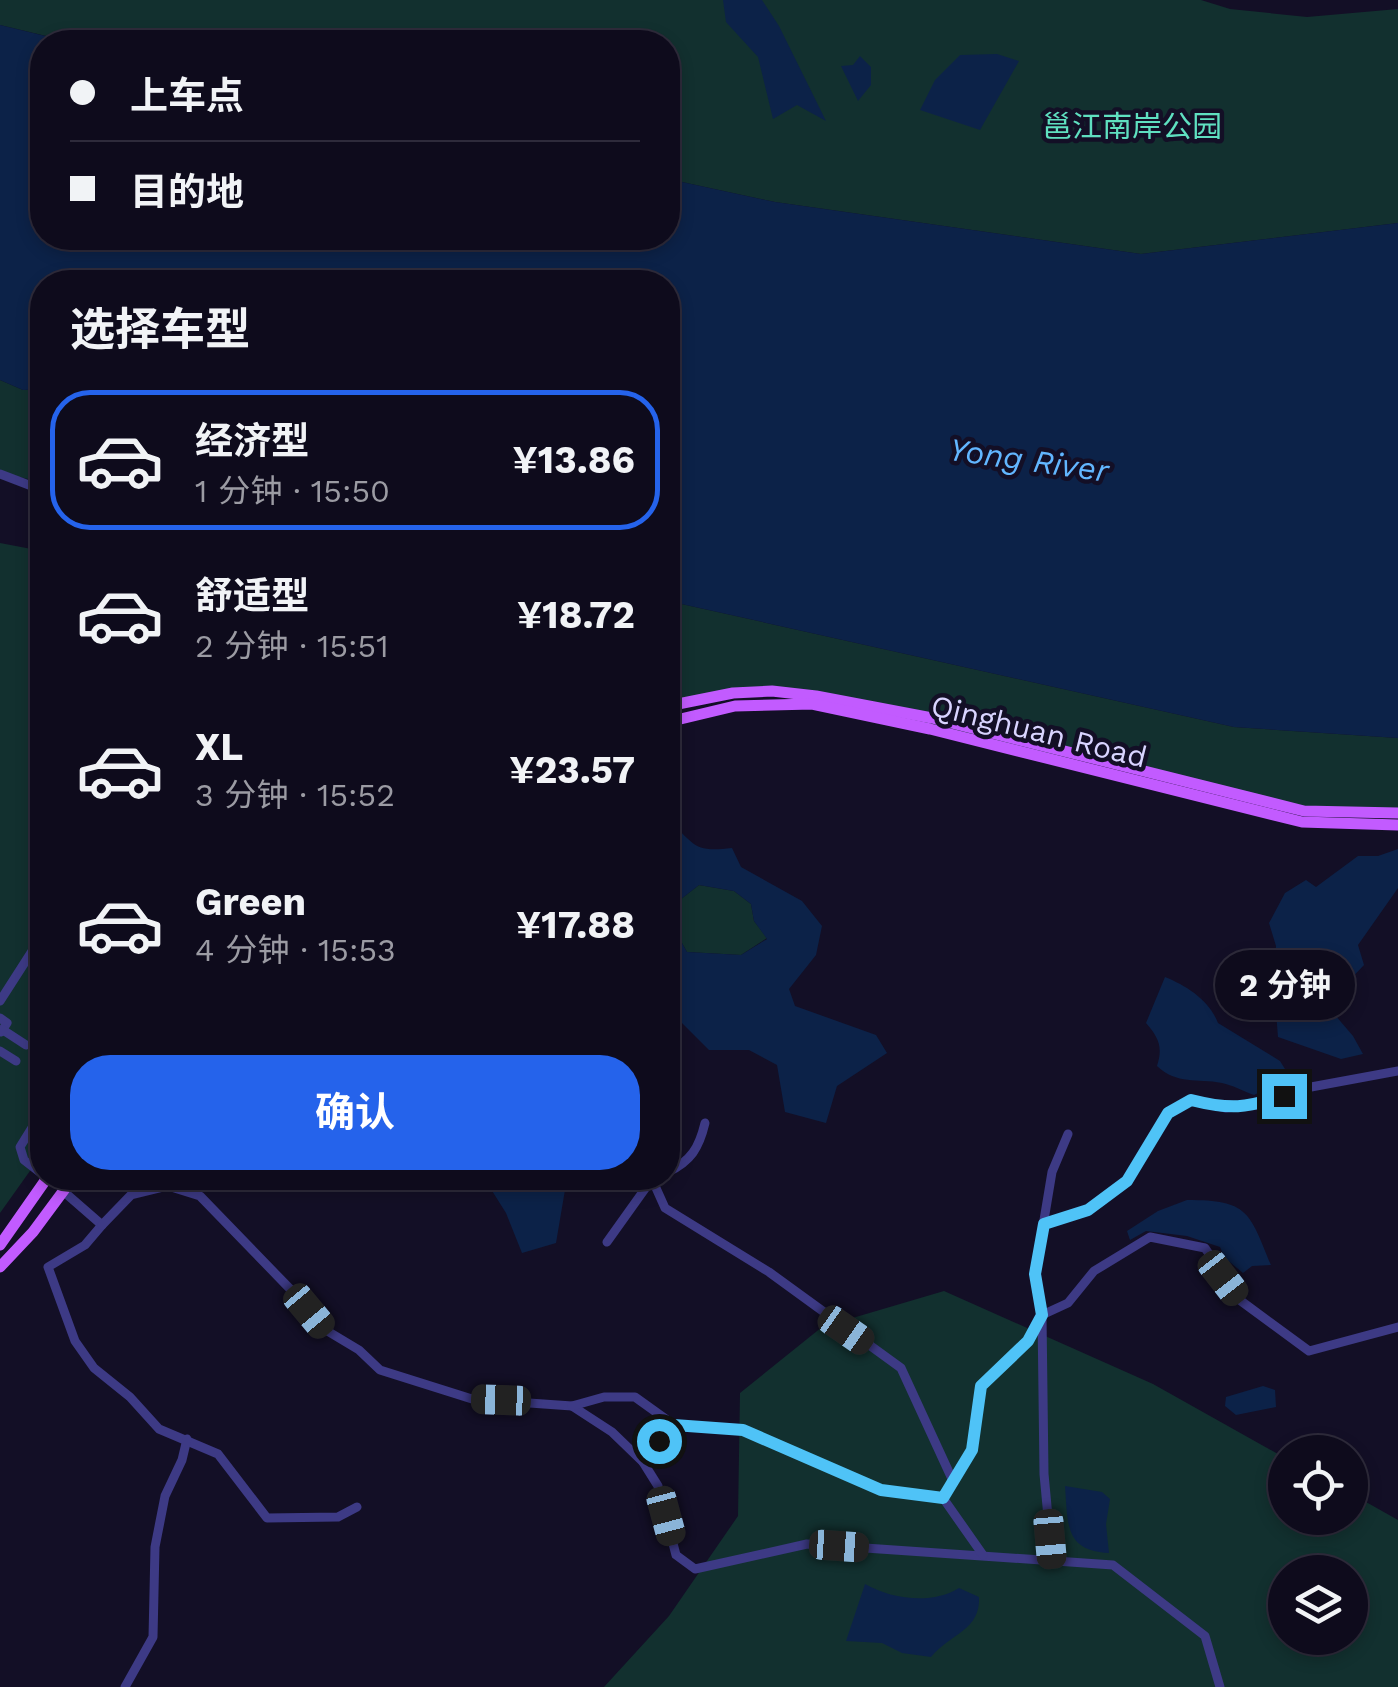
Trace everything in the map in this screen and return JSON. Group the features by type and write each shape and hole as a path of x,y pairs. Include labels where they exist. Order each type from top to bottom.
{"main road":[{"name":"Qinghuan Road","path":"680,704 733,693 772,691 816,696 932,718 1304,811 1398,814"},
{"name":"Qinghuan Road","path":"680,719 735,706 812,704 930,729 1302,822 1398,825"},
{"path":"0,1245 36,1190"},
{"path":"0,1268 64,1191"}],"street":[{"path":"0,473 30,479"},
{"path":"0,473 30,485"},
{"path":"0,1000 30,954"},
{"path":"0,1018 7,1023 1,1032 26,1045"},
{"path":"0,1051 16,1061"},
{"path":"1044,1224 1088,1210 1127,1181 1168,1113 1191,1100 1226,1108 1256,1105 1311,1087 1398,1071"},
{"path":"22,1120 30,1122"},
{"path":"680,1166 698,1148 705,1124"},
{"path":"1052,1560 1044,1474 1042,1315 1035,1274 1052,1172 1068,1134"},
{"path":"20,1147 30,1135"},
{"path":"10,1140 20,1147 30,1165"},
{"path":"152,1190 131,1195 85,1245 48,1266 76,1341 94,1368 159,1429 218,1454 267,1518 338,1516 357,1508"},
{"path":"181,1190 200,1196 324,1329 358,1350 380,1370 472,1399 572,1406 604,1397 635,1397 674,1425 743,1430 881,1490 943,1498 983,1556"},
{"path":"607,1242 644,1190"},
{"path":"657,1190 664,1208 769,1272 902,1368 954,1481"},
{"path":"64,1191 102,1225"},
{"path":"943,1498 972,1450 981,1386 1028,1341 1042,1315 1068,1303 1094,1271 1150,1237 1204,1248 1241,1301 1309,1351 1398,1327"},
{"path":"572,1406 612,1432 643,1462 658,1486 676,1555 695,1569 807,1544 1113,1565 1205,1636 1220,1687"},
{"path":"643,1462 674,1425"},
{"path":"125,1687 153,1637 156,1547 165,1496 187,1439"}],"green space":[{"name":"邕江南岸公园","path":"0,0 1201,0 1230,9 1307,17 1398,9 1398,223 1141,254 775,202 680,182 680,30 30,32 0,25"},
{"path":"0,380 30,390 30,479 0,473"},
{"path":"0,543 30,549 30,1171 0,1213"},
{"path":"680,604 1234,727 1398,738 1398,813 1304,811 772,691 680,704"},
{"path":"699,885 734,891 751,904 754,921 767,938 741,955 687,952 680,940 681,899"},
{"path":"944,1291 1153,1384 1268,1448 1268,1535 1368,1535 1368,1503 1398,1520 1398,1687 604,1687 669,1616 738,1516 740,1393 822,1327"}],"water":[{"path":"723,0 762,0 826,121 797,105 773,119 758,57 726,22"},
{"name":"Yong River","path":"0,25 30,32 30,250 680,250 680,182 775,202 1141,254 1398,223 1398,738 1234,727 680,604 680,270 30,270 30,390 0,380"},
{"path":"997,54 1019,61 980,130 920,110 935,80 960,55"},
{"path":"860,56 871,67 871,85 858,101 841,66 853,65"},
{"path":"680,832 701,847 732,848 741,867 802,901 822,926 816,955 789,989 795,1006 876,1035 887,1053 837,1086 826,1123 785,1112 777,1065 749,1050 709,1050 680,1021 680,940 687,952 741,955 767,939 754,921 751,904 734,891 699,885 680,903"},
{"path":"1398,849 1398,888 1358,945 1364,965 1344,986 1335,1015 1363,1054 1341,1059 1278,1037 1273,974 1276,946 1269,923 1285,893 1306,880 1316,887 1358,856 1378,856"},
{"path":"1165,977 1196,995 1218,1023 1280,1061 1285,1069 1279,1082 1254,1095 1222,1083 1180,1078 1157,1066 1159,1043 1146,1023"},
{"path":"492,1190 565,1190 556,1243 522,1253 506,1213"},
{"path":"1187,1200 1223,1203 1244,1213 1271,1265 1252,1266 1243,1273 1225,1258 1220,1247 1187,1236 1146,1231 1130,1240 1127,1231 1158,1211"},
{"path":"1263,1386 1275,1390 1276,1407 1236,1415 1225,1406 1226,1397"},
{"path":"1065,1486 1102,1492 1110,1499 1106,1524 1109,1553 1094,1551 1076,1541 1068,1523"},
{"path":"865,1584 912,1598 937,1597 959,1588 979,1597 978,1608 970,1624 931,1657 902,1653 882,1643 846,1641"}],"route":[{"path":"659,1441 674,1425 743,1430 881,1490 943,1498 972,1450 981,1386 1028,1341 1042,1315 1035,1274 1044,1224 1088,1210 1127,1181 1168,1113 1191,1100 1226,1108 1256,1105 1284,1096"}]}
